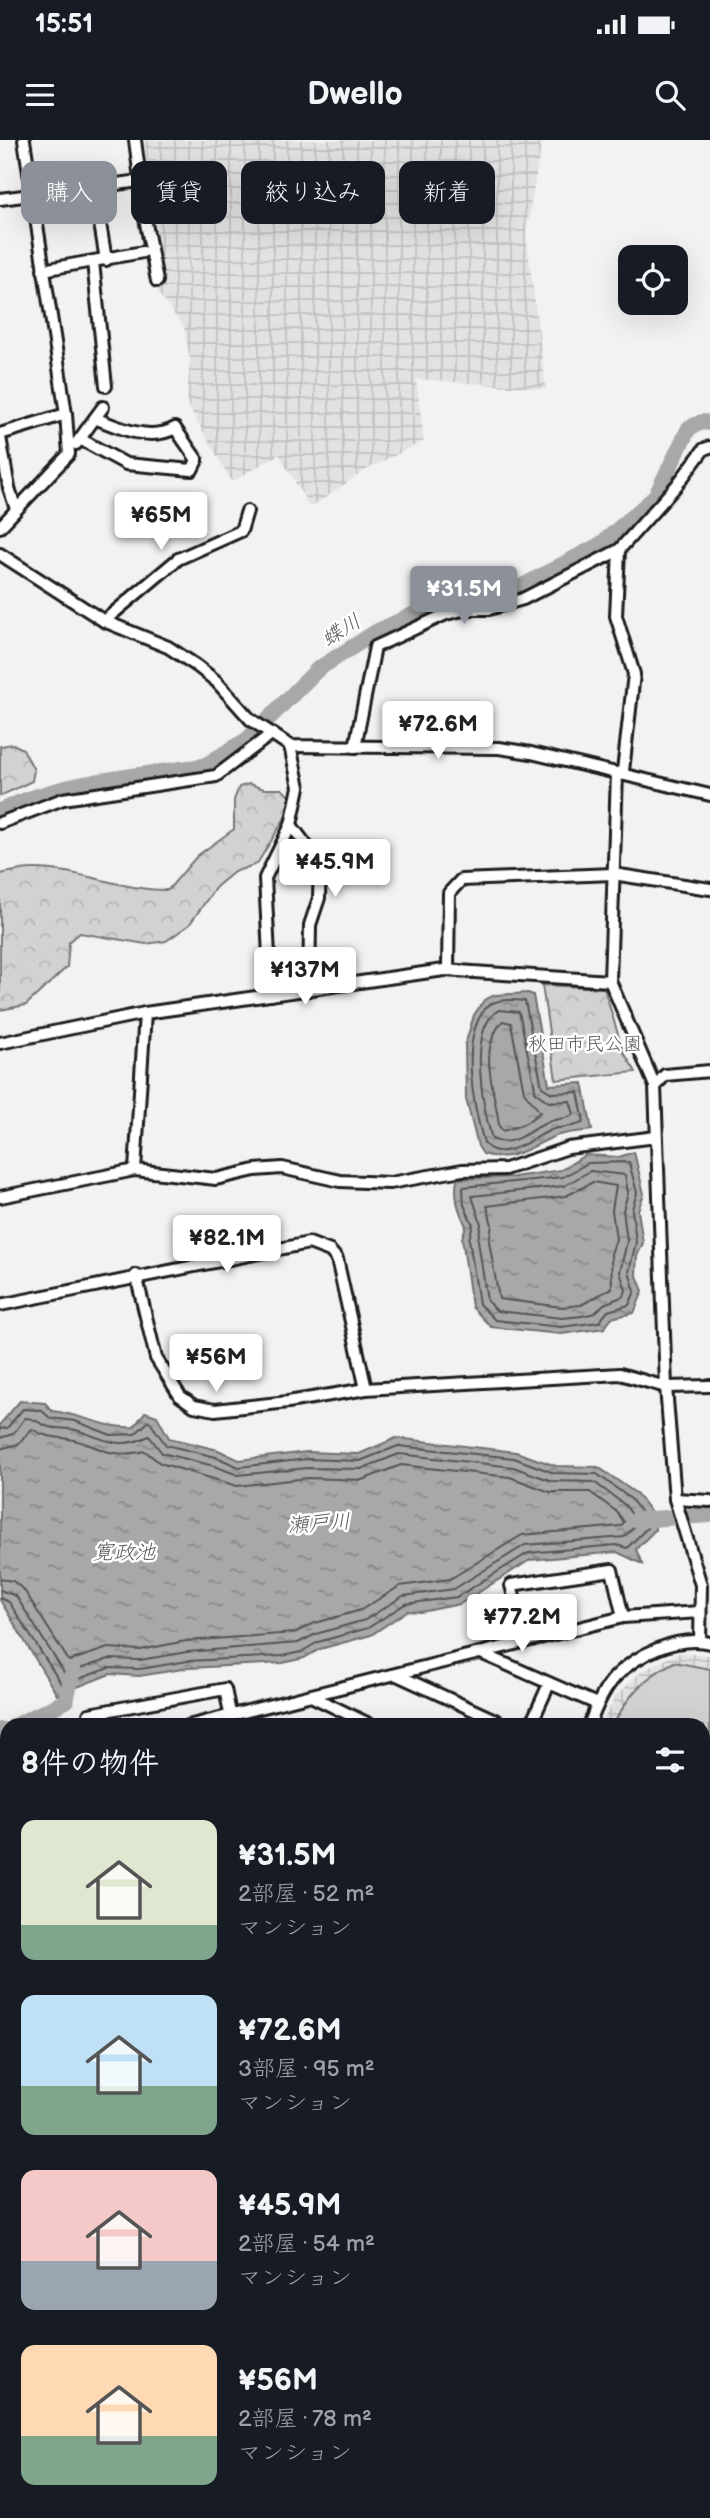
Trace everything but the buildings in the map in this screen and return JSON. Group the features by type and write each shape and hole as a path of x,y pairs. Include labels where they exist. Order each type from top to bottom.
{"street":[{"path":"24,140 27,161"},
{"path":"135,140 138,161"},
{"path":"0,199 21,196"},
{"path":"36,224 66,414 69,454"},
{"path":"100,224 106,260"},
{"path":"147,224 157,281"},
{"path":"43,270 143,252"},
{"path":"93,262 106,386"},
{"path":"0,527 69,454 103,407"},
{"path":"16,509 4,490 0,435 66,414"},
{"path":"80,439 126,464 192,470 197,460 175,428 165,434 127,431 95,418"},
{"path":"355,747 375,647 446,614 467,609 489,609 523,599 619,550 677,485 704,449 710,447"},
{"path":"104,621 178,559 240,531 247,511"},
{"path":"617,772 623,771 634,674 617,616 615,597 619,550"},
{"path":"2,559 104,621 168,647 216,681 250,719 290,746 428,745 499,748 617,772 710,795"},
{"path":"0,823 62,799 216,776 270,735"},
{"path":"271,995 265,878 266,870 291,825 299,787 290,746"},
{"path":"592,1718 597,1704 615,1677 641,1657 675,1642 705,1642 700,1612 701,1585 675,1499 666,1387 655,1086 610,981 617,772"},
{"path":"291,825 320,863 319,898 310,926 309,990"},
{"path":"448,970 449,893 461,880 614,874 710,889"},
{"path":"0,1043 145,1013 448,970 610,981"},
{"path":"135,1170 145,1013"},
{"path":"655,1086 665,1075 710,1071"},
{"path":"0,1197 135,1170 216,1179 255,1170 282,1168 340,1181 390,1183 462,1170 505,1169 568,1148 656,1137"},
{"path":"0,1305 136,1275 309,1243 330,1251 337,1259 366,1389"},
{"path":"136,1275 156,1358 180,1396 194,1406 215,1410 288,1402 366,1389 620,1374 666,1387 710,1385"},
{"path":"675,1499 710,1501"},
{"path":"525,1642 511,1586 612,1570 623,1618"},
{"path":"222,1718 623,1618 700,1612"},
{"path":"483,1654 597,1704"},
{"path":"397,1675 491,1718"},
{"path":"534,1718 549,1684"},
{"path":"90,1718 89,1714 225,1689 231,1716"},
{"path":"312,1696 357,1718"}],"shaded area":[{"path":"144,140 542,140 526,234 546,389 416,379 424,441 364,471 310,508 279,454 232,482 187,404 190,359 184,327 157,292 164,282 156,224 227,224 227,161 147,161"},
{"path":"678,1653 710,1655 710,1718 604,1718 616,1695 643,1670"}],"green space":[{"path":"13,744 23,749 34,770 32,781 0,796 0,746"},
{"path":"249,784 264,789 282,789 291,798 291,808 257,864 234,872 216,887 189,925 166,941 146,944 80,933 69,942 67,967 26,1005 0,1010 0,874 28,869 49,870 134,887 168,890 197,856 234,829 234,800 239,787"},
{"name":"秋田市民公園","path":"542,985 604,988 623,1051 636,1072 556,1080"},
{"path":"674,1662 710,1669 710,1718 617,1718 638,1688"}],"water":[{"path":"495,995 533,995 549,1085 583,1083 592,1130 557,1135 528,1150 502,1157 483,1154 478,1146 466,1099 465,1045 474,1015 484,1000"},
{"path":"634,1152 644,1194 638,1210 643,1243 637,1256 636,1273 643,1291 634,1313 611,1318 605,1328 561,1334 491,1327 472,1307 462,1238 466,1226 457,1203 457,1179 514,1177 561,1170 585,1155 619,1157"},
{"name":"寛政池","path":"20,1401 45,1403 52,1411 124,1427 134,1427 145,1412 157,1416 169,1438 218,1450 239,1460 307,1452 359,1454 396,1438 516,1452 556,1466 598,1467 637,1494 655,1518 655,1530 636,1549 642,1564 617,1552 530,1560 460,1604 421,1612 407,1611 371,1635 320,1649 304,1658 283,1663 189,1668 139,1676 110,1674 57,1695 0,1600 0,1424"}],"waterway":[{"name":"蝶川","path":"0,811 74,786 204,766 248,739 318,669 376,632 453,596 513,591 601,544 655,497 689,428 702,422 710,423"},
{"name":"瀬戸川","path":"636,1520 710,1515"},
{"name":"瀬戸川","path":"31,1718 66,1701 73,1670"}]}
